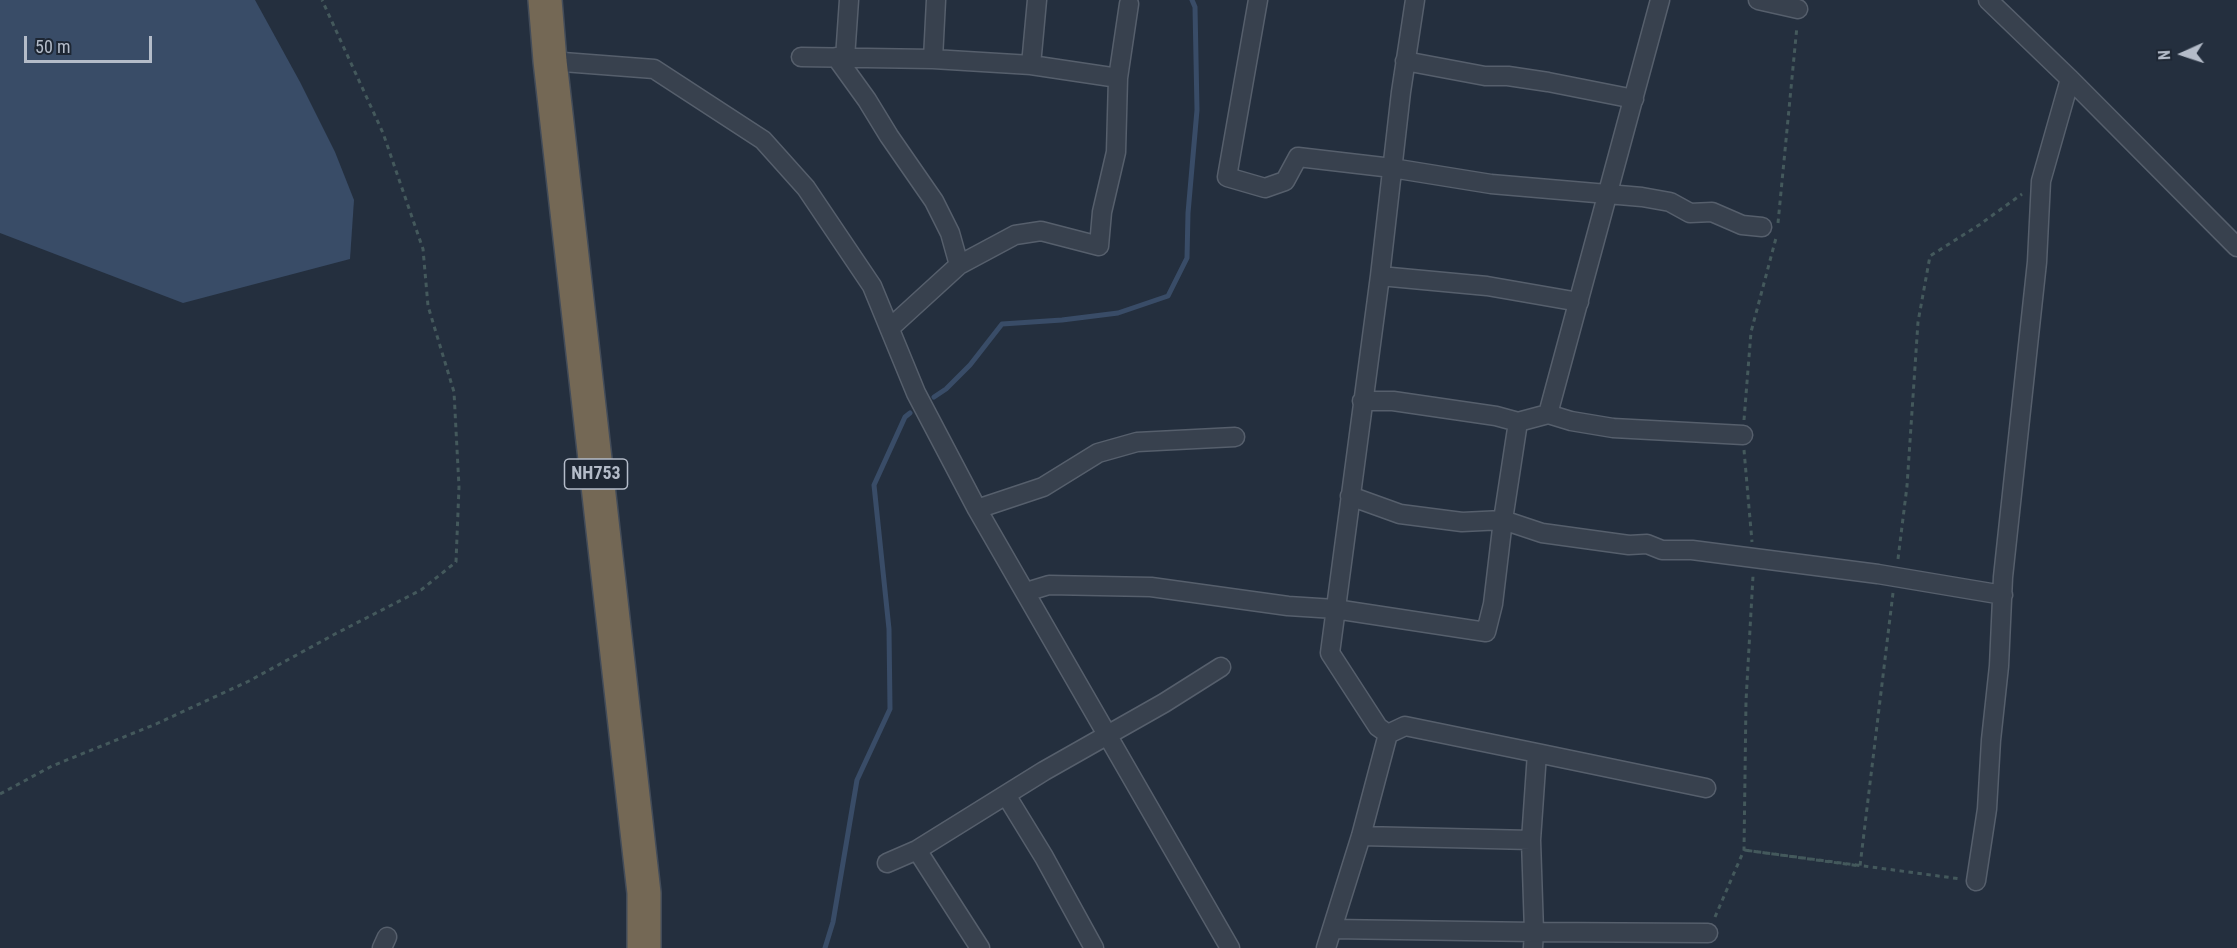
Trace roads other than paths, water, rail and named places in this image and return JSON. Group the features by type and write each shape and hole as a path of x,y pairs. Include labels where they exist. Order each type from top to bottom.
{"highway":[{"name":"NH753","path":"545,0 644,893 644,948"}],"street":[{"path":"849,0 841,58 889,136 934,201 950,232 959,265"},
{"path":"933,59 936,0"},
{"path":"1031,65 1037,0"},
{"path":"1258,0 1227,177 1265,188 1285,182 1298,157 1392,168 1491,184 1546,190 1607,192 1670,202 1690,213 1712,212 1742,225 1762,227"},
{"path":"1388,734 1378,726 1330,653 1380,276 1405,61 1415,0"},
{"path":"1548,414 1660,0"},
{"path":"1758,0 1798,9"},
{"path":"1988,0 2237,247"},
{"path":"890,328 959,265 1015,235 1041,231 1099,246 1102,212 1116,152 1118,78 1129,4"},
{"path":"801,57 933,59 1031,65 1118,78"},
{"path":"550,61 654,69 763,140 806,188 872,286 916,393 977,509 1230,948"},
{"path":"1405,61 1485,76 1508,76 1548,82 1634,99"},
{"path":"1976,881 1987,809 2014,468 2037,262 2041,181 2070,79"},
{"path":"1380,276 1487,286 1579,302"},
{"path":"1362,401 1393,401 1496,416 1518,422 1548,414 1571,421 1613,428 1743,435"},
{"path":"1026,592 1049,585 1151,587 1288,606 1335,609 1486,632 1493,604 1518,422"},
{"path":"977,509 1043,487 1098,453 1137,442 1235,437"},
{"path":"1350,496 1400,514 1462,522 1503,520 1542,533 1629,545 1647,544 1662,550 1692,550 1895,577 2003,595"},
{"path":"887,863 917,850 1221,667"},
{"path":"1326,948 1361,836 1388,734 1405,726 1706,788"},
{"path":"1534,940 1531,840 1537,753"},
{"path":"1006,795 1044,856 1094,948"},
{"path":"1361,836 1531,840"},
{"path":"917,850 980,948"},
{"path":"1332,929 1534,940 1708,933"}],"water":[{"path":"0,0 255,0 335,152 354,200 350,259 183,303 0,233"}],"waterway":[{"path":"934,397 946,389 970,365 1002,324 1118,313 1168,296 1187,258 1188,213 1197,110 1195,7 1192,0"},
{"path":"825,948 833,922 857,780 890,709 889,629 874,485 905,417 910,413"}]}
